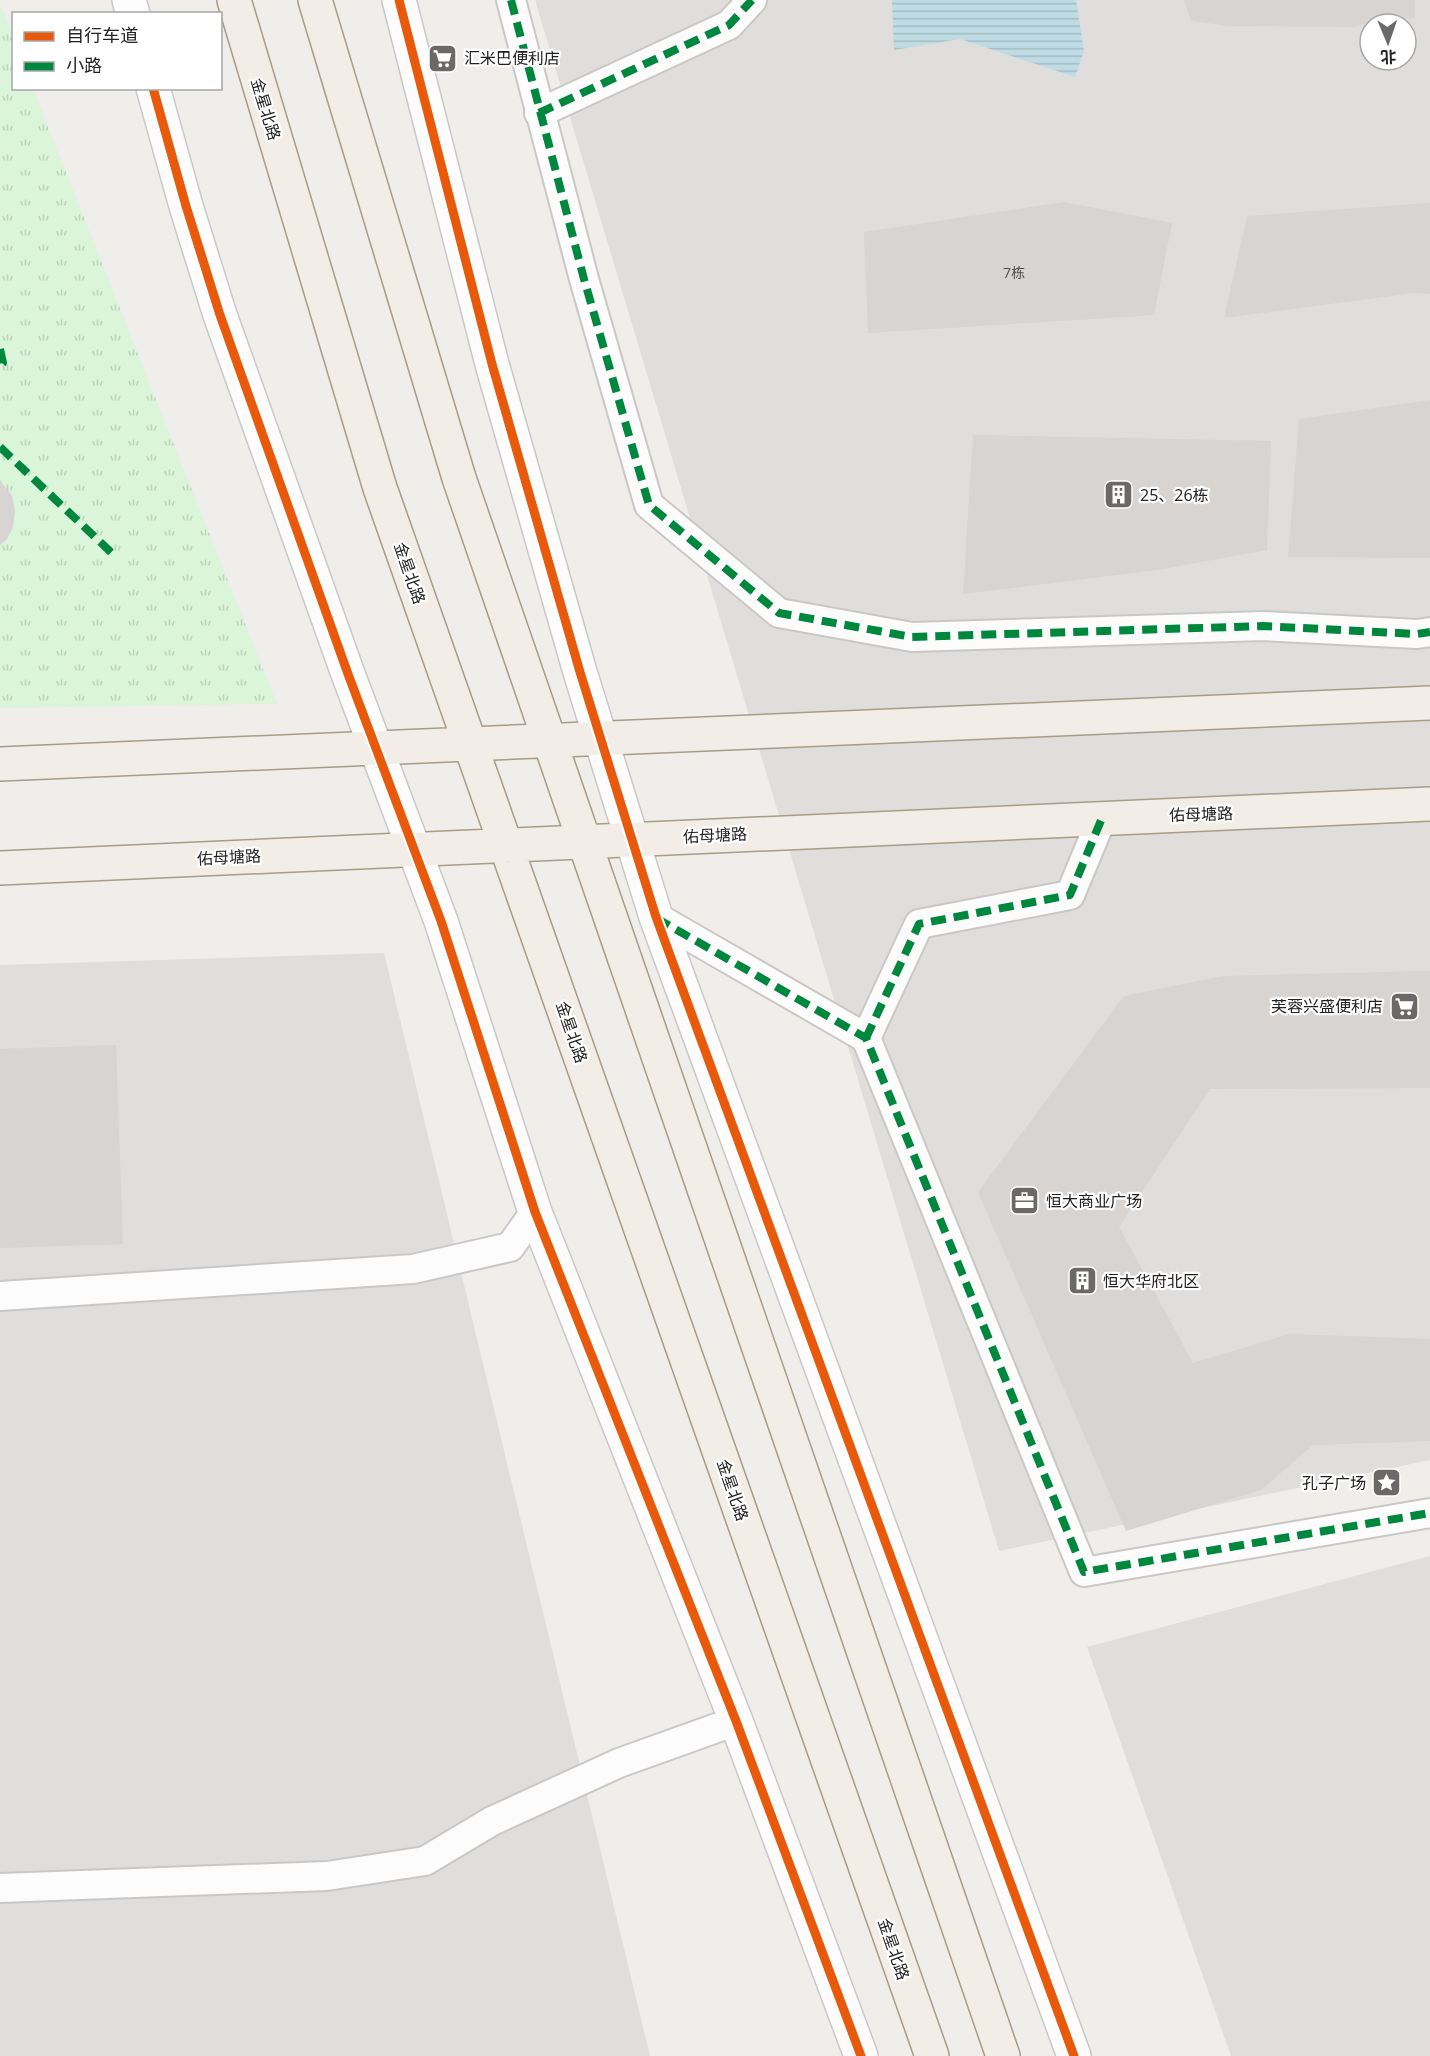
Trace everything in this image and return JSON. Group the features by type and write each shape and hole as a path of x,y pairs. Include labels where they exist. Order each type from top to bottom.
{"main road":[{"name":"金星北路","path":"234,0 380,488 932,2056"},
{"path":"315,0 459,478 1003,2056"},
{"path":"0,764 1430,703"},
{"name":"佑母塘路","path":"0,868 1430,804"}],"street":[{"path":"399,0 492,364 601,738 656,917 1074,2056"},
{"path":"511,0 587,290 649,505 778,613 912,637 1263,627 1417,634 1430,632"},
{"path":"539,113 729,25 752,0"},
{"path":"154,90 220,315 375,747 441,921 536,1212 736,1721 861,2056"},
{"path":"866,1038 919,924 1070,895 1102,818"},
{"path":"656,917 866,1038 1084,1572 1430,1513"},
{"path":"0,1296 412,1269 510,1247 536,1212"},
{"path":"0,1888 327,1876 425,1861 492,1821 619,1763 736,1721"}],"shaded area":[{"path":"535,0 1430,0 1430,1460 999,1551"},
{"path":"384,953 650,2056 0,2056 0,965"},
{"path":"1430,1556 1430,2056 1231,2056 1087,1647"}],"green space":[{"path":"0,4 12,35 12,90 33,90 277,704 0,708"}],"water":[{"path":"892,0 1076,0 1084,51 1075,77 960,39 894,50"}],"building":[{"path":"1184,0 1415,0 1415,12 1358,12 1358,26 1353,27 1229,26 1191,21"},
{"path":"1064,202 1172,223 1154,315 868,333 864,232"},
{"path":"1430,203 1430,294 1414,293 1224,318 1247,216"},
{"path":"1430,400 1430,558 1288,557 1299,419"},
{"name":"25、26栋","path":"973,435 1271,441 1267,550 1157,570 963,594"},
{"path":"0,480 12,496 15,511 13,527 7,539 0,545"},
{"name":"恒大华府北区","path":"1430,971 1430,1088 1210,1089 1119,1227 1193,1363 1289,1334 1430,1339 1430,1441 1313,1445 1261,1490 1126,1531 978,1192 1124,996 1223,976"},
{"path":"116,1045 123,1244 0,1248 0,1049"}],"marked path":[{"path":"511,0 584,279 649,505 779,613 912,637 1263,626 1417,634 1430,632"},
{"path":"539,113 729,25 752,0"},
{"path":"0,349 3,363 0,366"},
{"path":"0,447 116,557"},
{"path":"866,1038 919,924 1070,895 1102,818"},
{"path":"656,918 866,1038 1084,1572 1430,1513"}],"cycle path":[{"path":"399,0 492,364 580,672 656,917 1074,2056"},
{"path":"154,90 220,315 348,674 441,921 535,1212 736,1721 861,2056"}],"place":[{"name":"汇米巴便利店","path":"443,58"},
{"name":"25、26栋","path":"1119,495"},
{"name":"芙蓉兴盛便利店","path":"1404,1006"},
{"name":"恒大商业广场","path":"1025,1201"},
{"name":"恒大华府北区","path":"1082,1281"},
{"name":"孔子广场","path":"1387,1483"}]}
